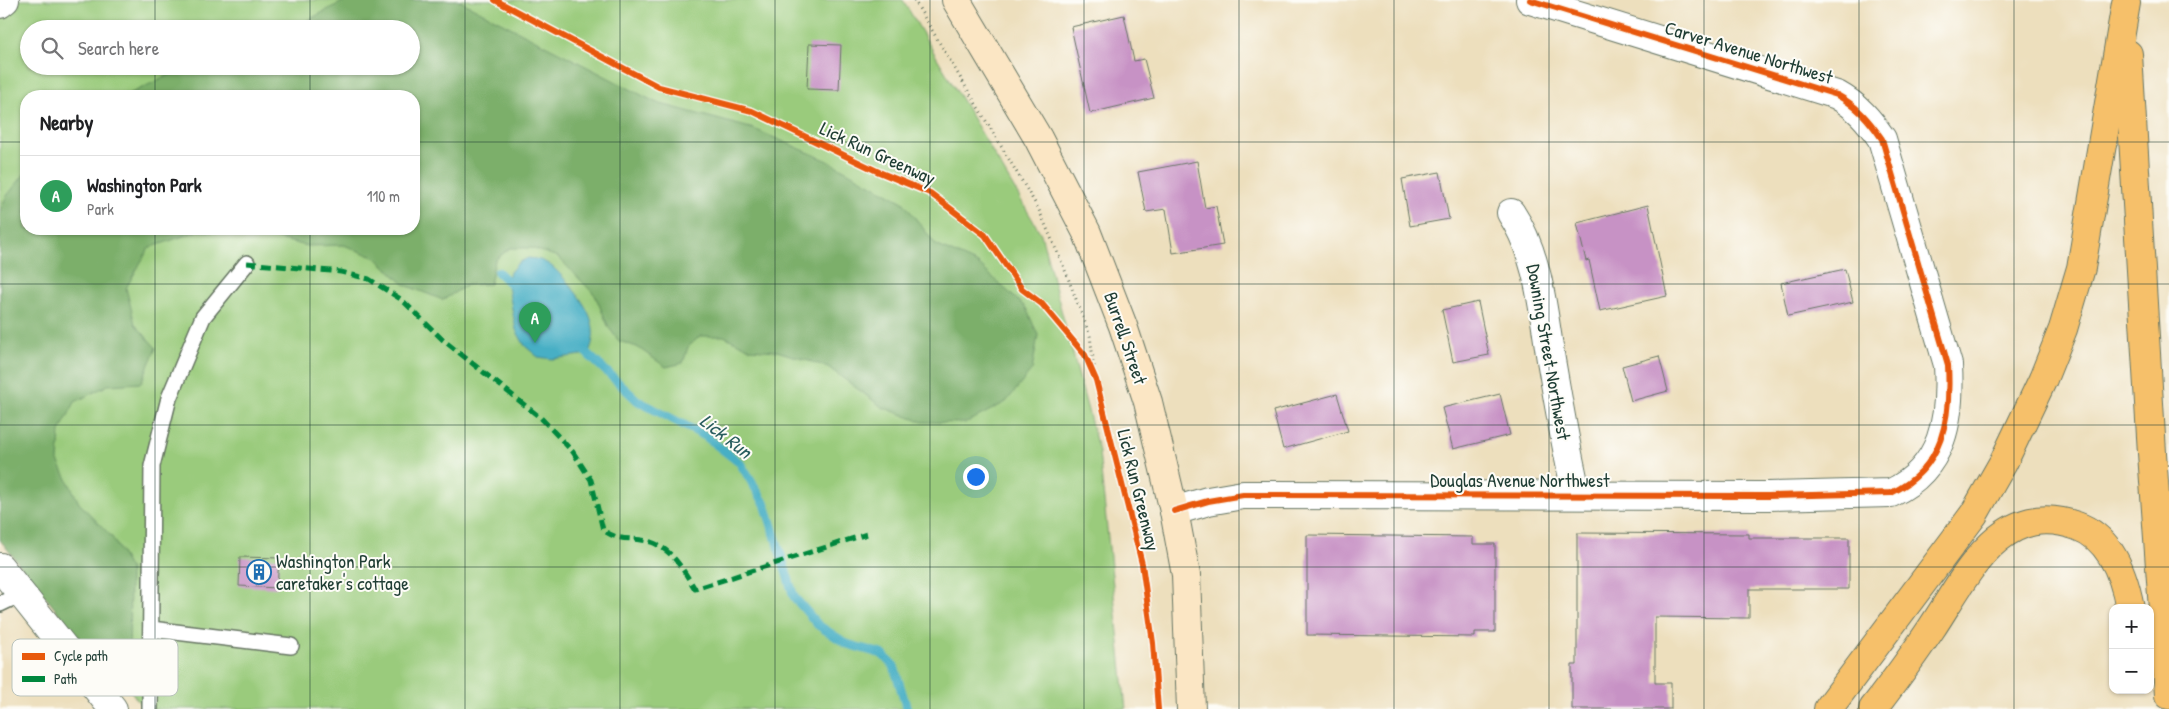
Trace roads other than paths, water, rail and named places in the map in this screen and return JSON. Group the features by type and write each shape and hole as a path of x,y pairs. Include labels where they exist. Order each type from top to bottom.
{"highway":[{"path":"2125,2 2151,443 2169,696"},
{"path":"1828,709 1974,514 2003,462 2043,379 2063,329 2081,268 2125,2"},
{"path":"1873,709 1915,653 1983,551 2000,536 2019,524 2039,520 2061,520 2084,528 2104,542 2123,578 2129,604"},
{"path":"2154,688 2164,709"}],"street":[{"path":"0,4 5,0"},
{"name":"Burrell Street","path":"956,0 1038,138 1087,233 1124,326 1148,402 1174,511 1186,575 1191,709"},
{"name":"Carver Avenue Northwest","path":"1530,0 1837,95 1850,102 1868,119 1882,139 1942,340 1948,365 1950,398 1943,439 1929,461 1908,485 1891,493 1868,493"},
{"name":"Downing Street Northwest","path":"1511,213 1530,251 1545,320 1565,444 1577,495"},
{"name":"Douglas Avenue Northwest","path":"1174,511 1208,501 1243,495 1868,493"},
{"path":"0,567 10,599 47,639"},
{"path":"101,696 113,709"}],"lane":[{"path":"151,639 152,466 169,398 203,317 246,263"},
{"path":"151,629 291,646"},
{"path":"150,696 150,709"}],"water":[{"path":"528,258 552,266 569,284 586,308 593,326 592,344 588,354 552,359 538,357 525,346 516,330 507,281 510,272 518,263"}],"waterway":[{"name":"Lick Run","path":"498,272 516,289"},
{"name":"Lick Run","path":"579,346 638,401 705,436 740,463 765,504 794,597 818,625 847,644 882,654 894,666 907,709"}],"place":[{"name":"Washington Park","path":"535,343"},
{"name":"Washington Park caretaker's cottage","path":"259,572"}]}
